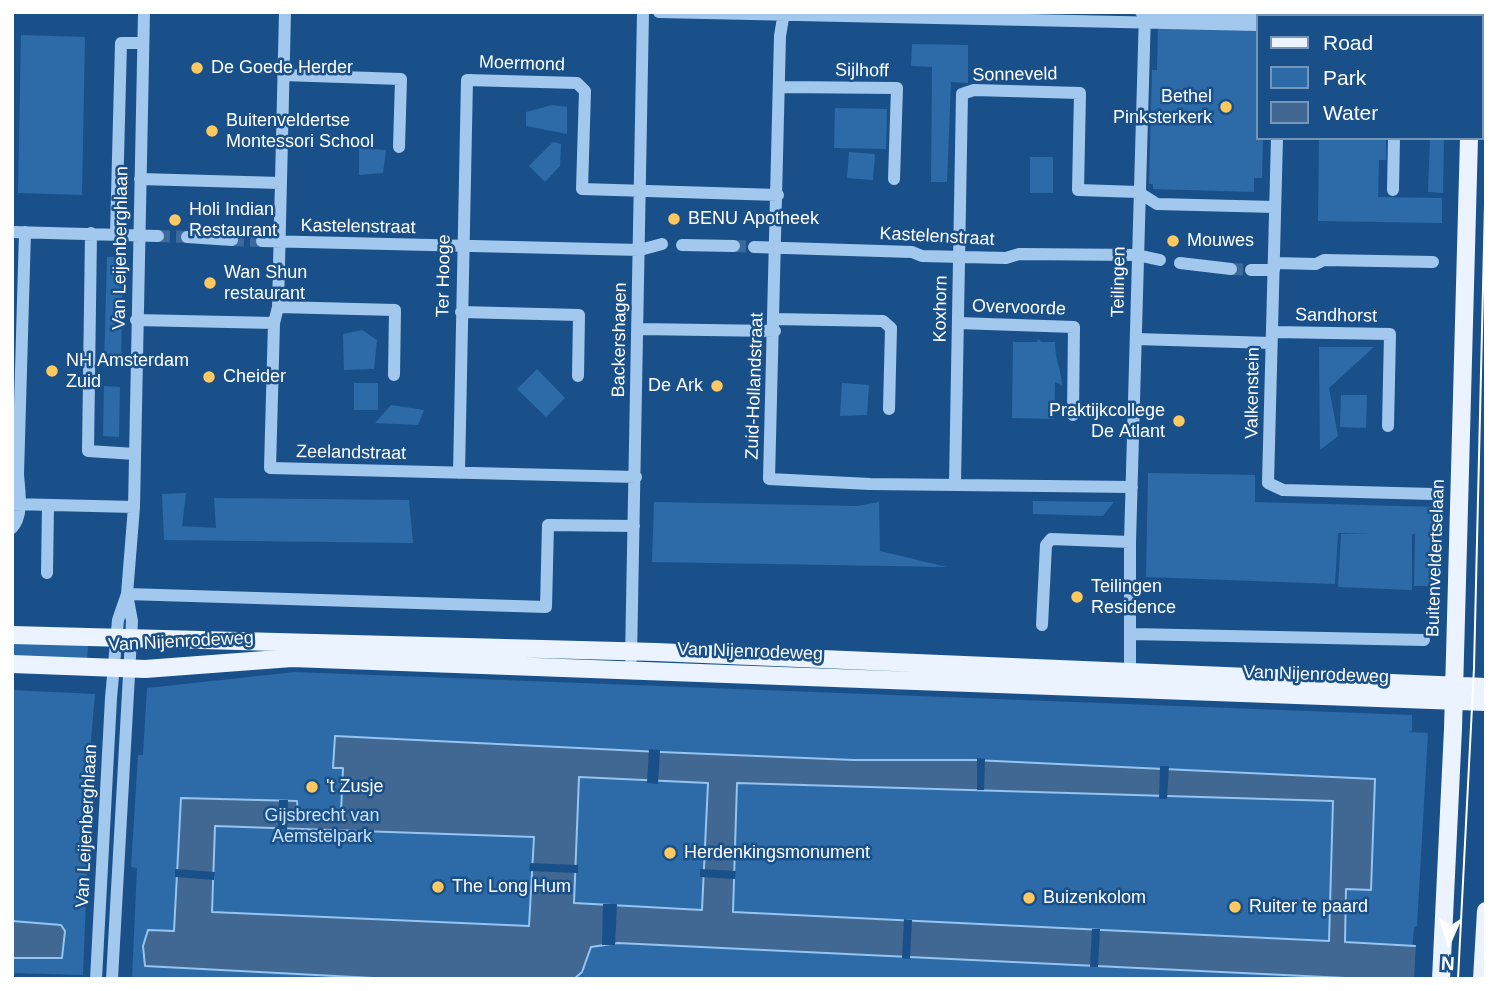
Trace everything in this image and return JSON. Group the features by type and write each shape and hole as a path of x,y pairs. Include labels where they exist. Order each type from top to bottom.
{"main road":[{"name":"Buitenveldertselaan","path":"1441,979 1453,693 1469,140"},
{"name":"Van Nijenrodeweg","path":"12,635 1453,693 1486,687"},
{"name":"Van Nijenrodeweg","path":"12,664 121,667 292,658 631,661"},
{"name":"Van Nijenrodeweg","path":"1453,693 1486,702"},
{"path":"1482,979 1486,911"}],"street":[{"name":"Van Leijenberghlaan","path":"96,979 123,638 131,612 127,594 134,507 144,12"},
{"name":"Zeelandstraat","path":"285,12 278,307 274,323 270,468 636,477"},
{"name":"Backershagen","path":"631,661 643,12"},
{"path":"659,12 1073,17 1256,16"},
{"name":"Zuid-Hollandstraat","path":"783,14 769,479 870,484 1132,487"},
{"path":"1144,16 1256,25"},
{"name":"Teilingen","path":"1130,681 1130,542 1144,16"},
{"name":"Van Leijenberghlaan","path":"116,234 121,43 143,43"},
{"path":"283,75 401,79 399,147"},
{"name":"Moermond","path":"467,80 577,83 585,91 582,189 640,191"},
{"name":"Ter Hooge","path":"459,473 467,80"},
{"name":"Sijlhoff","path":"779,87 897,88 894,179"},
{"name":"Sonneveld","path":"962,94 974,90 1080,93 1078,190 1138,192"},
{"name":"Koxhorn","path":"955,483 962,94"},
{"name":"Valkenstein","path":"1277,140 1268,483 1283,490 1433,494"},
{"path":"1393,190 1394,140"},
{"path":"140,179 280,183"},
{"path":"640,191 778,195"},
{"path":"1138,192 1157,204 1275,207"},
{"path":"12,528 18,519 15,474 18,232 158,236"},
{"name":"Van Leijenberghlaan","path":"91,233 88,451 135,454"},
{"path":"187,237 232,240"},
{"name":"Kastelenstraat","path":"262,242 640,250 662,244"},
{"path":"682,245 734,246"},
{"name":"Kastelenstraat","path":"754,247 1006,258 1019,254 1138,255 1160,260"},
{"path":"1251,270 1316,264 1324,260 1433,262"},
{"path":"1180,263 1231,269"},
{"path":"278,307 395,310 394,375"},
{"path":"461,312 579,315 578,376"},
{"path":"136,320 274,323"},
{"path":"639,329 883,321 891,328 889,409"},
{"name":"Overvoorde","path":"958,323 1074,327 1073,415"},
{"name":"Sandhorst","path":"1272,337 1391,334 1388,426"},
{"path":"1136,339 1272,337"},
{"path":"16,504 134,507"},
{"path":"47,573 48,505"},
{"path":"127,594 546,607 548,525 634,526"},
{"path":"1042,625 1046,545 1051,539 1130,542"},
{"name":"Van Nijenrodeweg","path":"1131,634 1423,640"},
{"name":"Van Leijenberghlaan","path":"112,979 121,667"}],"green space":[{"path":"1158,27 1256,30 1256,140 1263,140 1262,178 1254,178 1254,192 1153,189 1153,184 1149,184 1152,70 1157,70"},
{"path":"21,35 85,37 82,195 18,193"},
{"path":"912,44 968,45 968,83 951,82 947,182 931,182 932,67 911,66"},
{"path":"552,105 567,107 567,134 526,126 526,112"},
{"path":"835,108 887,109 886,149 834,148"},
{"path":"1319,140 1386,140 1386,160 1379,160 1378,197 1442,198 1442,223 1318,221"},
{"path":"1430,140 1444,140 1443,193 1428,192"},
{"path":"553,142 561,144 560,166 545,182 529,166"},
{"path":"359,148 386,150 383,173 359,175"},
{"path":"849,152 875,154 873,180 847,178"},
{"path":"1030,157 1053,157 1053,193 1030,193"},
{"path":"107,257 123,257 121,367 104,367"},
{"path":"362,330 377,340 374,369 344,370 343,334"},
{"path":"1039,339 1041,342 1055,342 1062,385 1055,382 1054,419 1012,418 1013,342 1036,342"},
{"path":"1319,347 1374,347 1329,388 1338,436 1320,450"},
{"path":"537,369 565,398 546,417 517,389"},
{"path":"354,383 378,383 378,410 354,410"},
{"path":"842,383 869,385 867,415 840,416"},
{"path":"104,386 120,387 119,437 103,436"},
{"path":"1341,395 1367,395 1366,428 1340,427"},
{"path":"391,405 424,410 418,425 375,423"},
{"path":"1148,473 1255,475 1255,502 1436,507 1432,586 1414,586 1415,534 1412,534 1412,590 1338,587 1341,534 1371,533 1338,533 1335,584 1146,577"},
{"path":"186,493 182,526 216,528 214,498 409,500 413,543 164,540 162,494"},
{"path":"1033,501 1114,502 1103,516 1033,514"},
{"path":"654,502 857,506 879,502 880,551 947,567 652,562"},
{"path":"12,642 88,644 87,662 12,660"},
{"name":"Gijsbrecht van Aemstelpark","path":"295,672 1412,715 1412,731 1408,732 1428,733 1417,926 1414,927 1410,979 132,979 137,868 131,867 138,755 143,755 147,688"},
{"path":"12,690 95,694 87,787 90,796 83,975 12,973"}],"water":[{"path":"335,736 660,752 854,760 974,760 1375,779 1371,890 1346,889 1345,942 1486,950 1486,979 1367,979 618,943 591,947 582,972 574,979 392,979 145,966 143,946 148,930 174,931 181,798 297,801 298,812 341,812 343,768 333,768","holes":["579,777 708,783 702,910 574,903","737,783 1333,801 1329,941 733,912","215,826 534,837 529,926 212,912"]},
{"path":"12,921 61,925 65,931 62,958 12,958"}],"pier":[{"path":"649,749 660,750 658,784 647,783"},
{"path":"977,758 985,759 984,790 977,790"},
{"path":"1160,766 1169,766 1167,799 1159,799"},
{"path":"279,800 288,800 287,830 278,829"},
{"path":"530,863 578,865 578,873 529,871"},
{"path":"175,869 215,872 214,880 175,877"},
{"path":"700,869 736,871 735,879 700,877"},
{"path":"603,904 617,904 615,945 602,945"},
{"path":"904,919 912,920 910,959 902,958"},
{"path":"1092,929 1100,929 1098,967 1090,967"},
{"path":"1416,943 1486,946 1486,979 1414,979"}],"tunnel":[{"path":"158,236 187,237"},
{"path":"232,240 262,241"},
{"path":"734,246 754,247"},
{"path":"1231,269 1251,270"}],"tram line":[{"path":"1458,979 1474,668 1486,162"}],"place":[{"name":"De Goede Herder","path":"197,68"},
{"name":"Bethel Pinksterkerk","path":"1226,107"},
{"name":"Buitenveldertse Montessori School","path":"212,131"},
{"name":"BENU Apotheek","path":"674,219"},
{"name":"Holi Indian Restaurant","path":"175,220"},
{"name":"Mouwes","path":"1173,241"},
{"name":"Wan Shun restaurant","path":"210,283"},
{"name":"NH Amsterdam Zuid","path":"52,371"},
{"name":"Cheider","path":"209,377"},
{"name":"De Ark","path":"717,386"},
{"name":"Praktijkcollege De Atlant","path":"1179,421"},
{"name":"Teilingen Residence","path":"1077,597"},
{"name":"'t Zusje","path":"312,787"},
{"name":"Herdenkingsmonument","path":"670,853"},
{"name":"The Long Hum","path":"438,887"},
{"name":"Buizenkolom","path":"1029,898"},
{"name":"Ruiter te paard","path":"1235,907"}]}
